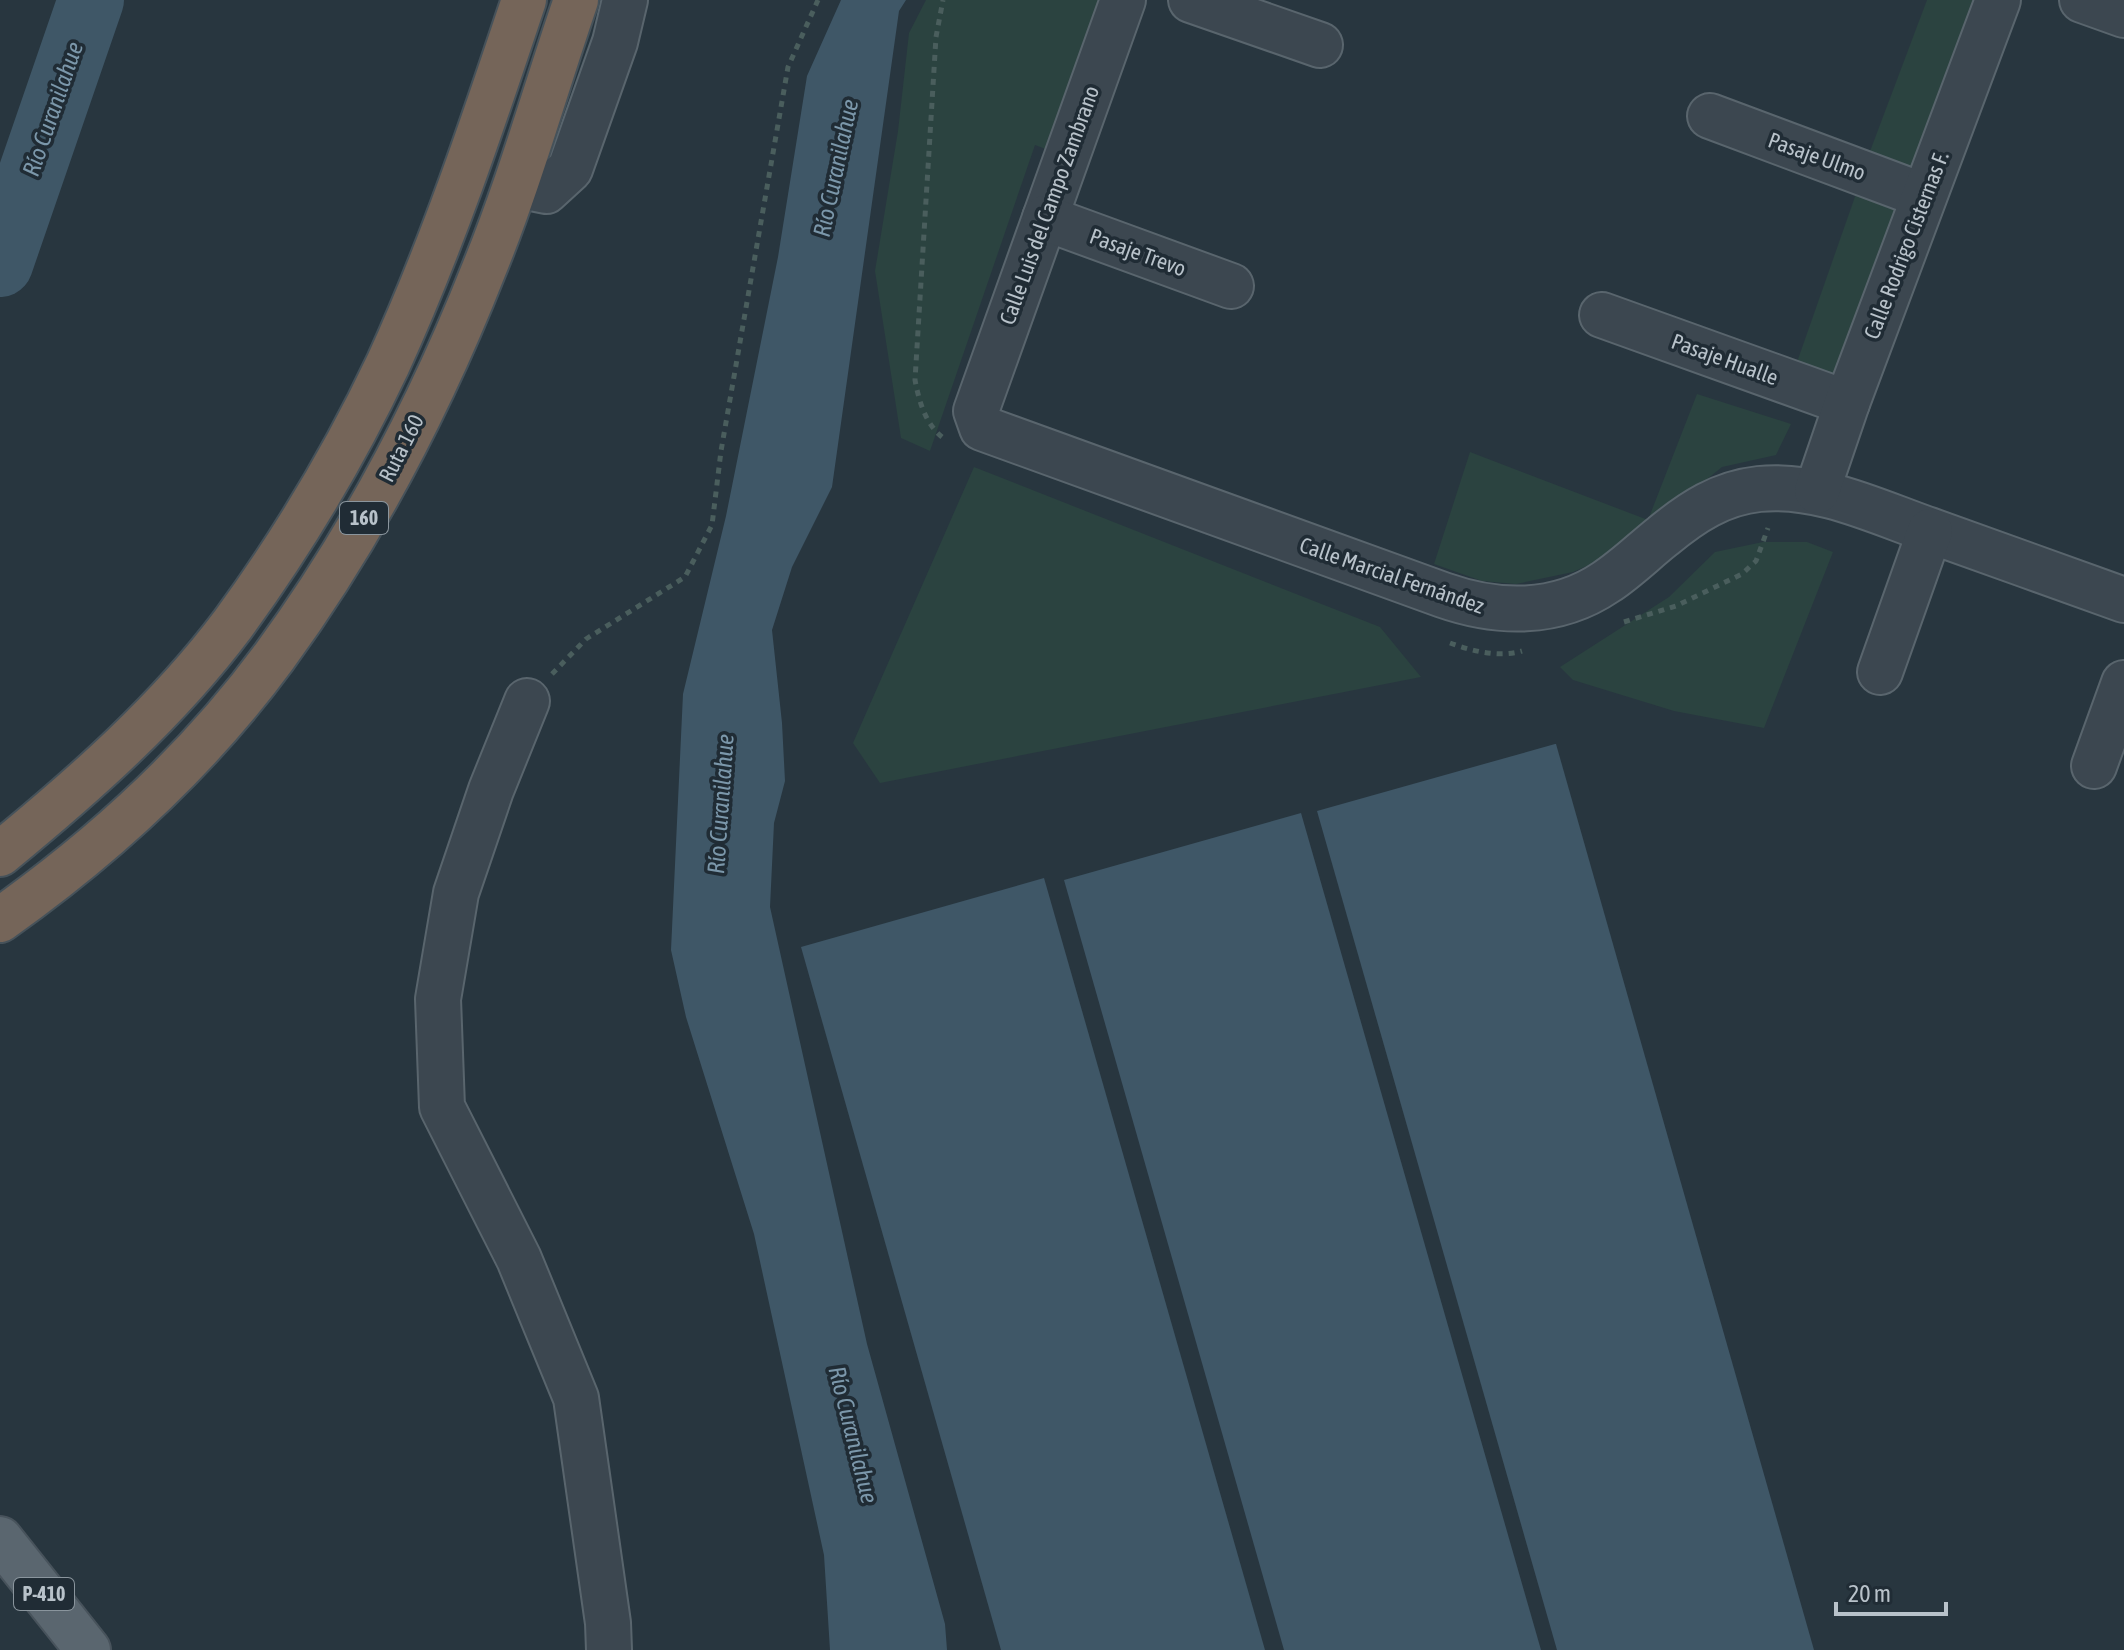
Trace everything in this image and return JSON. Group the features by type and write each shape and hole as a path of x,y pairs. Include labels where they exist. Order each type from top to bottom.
{"highway":[{"name":"160","path":"0,854 110,760 193,672 232,625 322,489 387,366 415,301 524,0"},
{"name":"Ruta 160","path":"0,920 72,866 162,784 219,724 272,659 321,591 368,513 450,351 516,185 576,0"}],"main road":[{"name":"P-410","path":"0,1539 88,1650"}],"street":[{"path":"516,185 546,191 570,169 615,42 625,0"},
{"name":"Calle Luis del Campo Zambrano","path":"961,426 1045,218 1123,0"},
{"path":"1191,0 1320,45"},
{"name":"Calle Rodrigo Cisternas F.","path":"1800,490 1847,403 1998,0"},
{"path":"2082,0 2124,15"},
{"name":"Pasaje Ulmo","path":"1710,116 1924,196"},
{"name":"Pasaje Trevo","path":"1045,218 1231,286"},
{"name":"Pasaje Hualle","path":"1602,315 1847,403"},
{"name":"Calle Marcial Fernández","path":"961,426 982,428 1443,595 1496,609 1553,605 1580,596 1605,582 1705,505 1743,491 1762,488 1800,490 1930,531 2124,600"},
{"path":"1880,672 1930,531"},
{"path":"2094,766 2124,683"},
{"path":"527,701 491,790 456,893 438,999 442,1107 519,1259 576,1398 608,1623 609,1650"}],"path":[{"path":"527,701 586,639 685,577 712,525 721,451 788,67 818,0"},
{"path":"943,0 936,37 915,380 919,403 935,432 961,426"},
{"path":"1617,624 1676,606 1742,574 1756,561 1800,490"},
{"path":"1442,640 1471,651 1513,654 1528,650"}],"green space":[{"path":"926,0 1105,0 1051,151 1035,145 930,451 901,438 875,271 898,131 909,33"},
{"path":"1927,0 1979,0 1915,181 1866,162"},
{"path":"1857,191 1903,207 1840,382 1796,365"},
{"path":"1697,394 1791,424 1776,455 1722,467 1616,553 1573,572 1516,584 1482,581 1434,564 1470,452 1648,520"},
{"path":"974,467 1380,627 1421,677 880,783 853,743"},
{"path":"1763,542 1807,542 1833,552 1764,728 1674,711 1573,680 1560,667 1669,597 1715,552"}],"water":[{"path":"841,0 906,0 899,11 832,487 792,567 772,630 785,781 774,823 770,907 867,1344 945,1624 947,1650 830,1650 824,1555 754,1234 686,1017 671,950 683,694 726,516 778,257 807,76"},
{"path":"1556,744 1814,1650 1557,1650 1317,811"},
{"path":"1301,813 1541,1650 1284,1650 1064,880"},
{"path":"1044,878 1265,1650 1001,1650 801,947"}],"waterway":[{"name":"Río Curanilahue","path":"0,264 91,0"}]}
